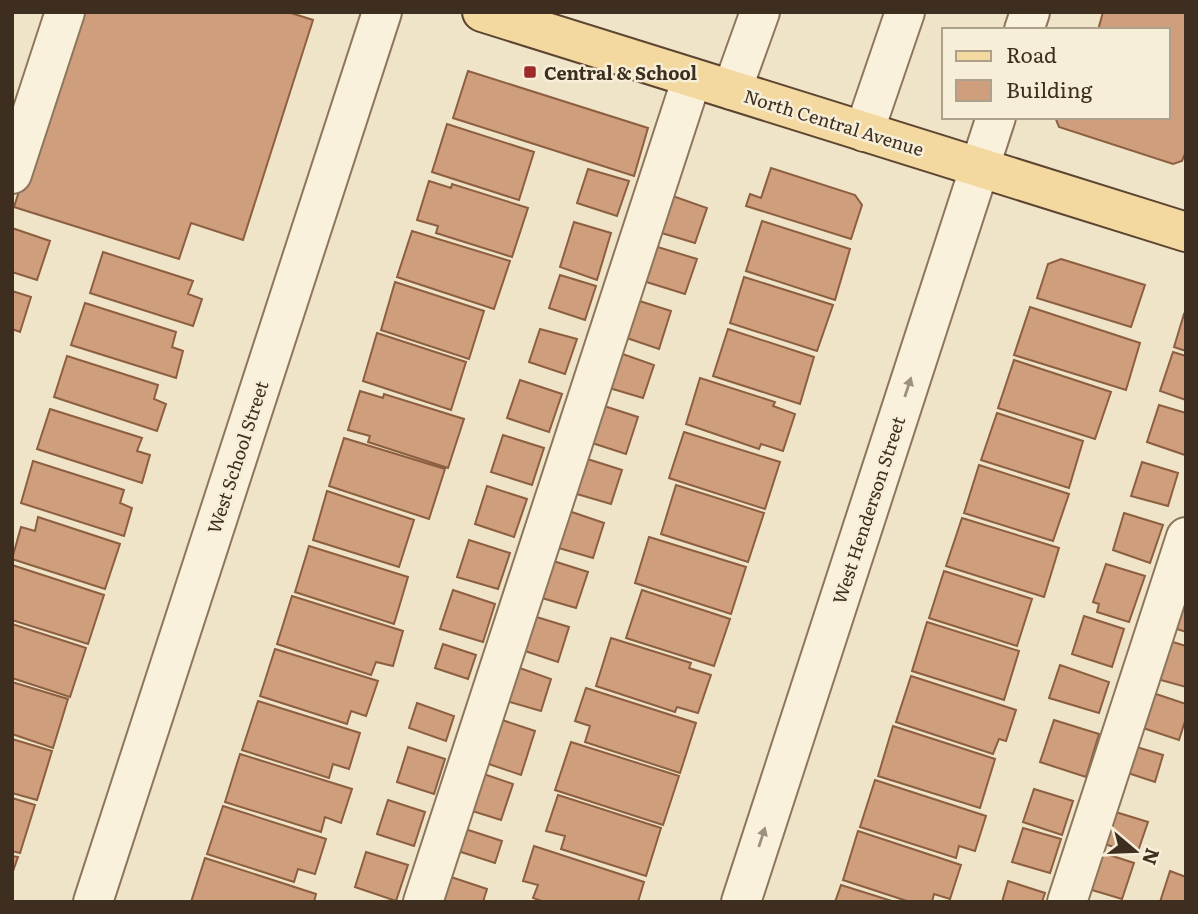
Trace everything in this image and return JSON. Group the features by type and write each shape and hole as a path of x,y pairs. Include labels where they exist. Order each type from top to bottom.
{"main road":[{"name":"North Central Avenue","path":"482,12 1186,232"}],"street":[{"path":"12,174 65,12"},
{"name":"West School Street","path":"93,902 382,12"},
{"path":"732,90 760,12"},
{"path":"864,132 905,12"},
{"path":"423,902 692,78"},
{"name":"West Henderson Street","path":"741,902 995,119"},
{"path":"1067,902 1186,537"}],"building":[{"path":"76,12 288,12 313,20 243,240 191,223 179,259 14,207"},
{"path":"1103,12 1186,12 1186,151 1182,161 1173,164 1059,127 1056,119 1170,119 1170,28 1099,28"},
{"path":"468,71 648,128 634,176 453,118"},
{"path":"447,124 534,152 519,200 432,172"},
{"path":"771,168 855,195 862,205 851,239 746,206 750,194 761,198"},
{"path":"588,169 629,181 617,216 577,203"},
{"path":"429,181 451,188 452,184 528,208 512,257 436,233 438,226 417,220"},
{"path":"667,194 707,208 695,243 655,231"},
{"path":"762,221 850,249 835,300 746,271"},
{"path":"574,222 611,233 597,280 560,267"},
{"path":"12,228 50,241 37,280 12,272"},
{"path":"412,231 510,261 494,309 397,277"},
{"path":"651,245 697,259 685,294 640,280"},
{"path":"103,252 193,281 188,294 202,299 193,326 90,293"},
{"path":"1061,259 1145,285 1131,327 1037,298 1048,264"},
{"path":"560,275 596,286 585,320 549,308"},
{"path":"744,277 833,305 817,351 730,323"},
{"path":"395,282 484,311 469,359 381,330"},
{"path":"12,291 31,297 20,332 12,329"},
{"path":"633,299 671,311 659,349 621,336"},
{"path":"85,303 176,332 172,347 183,351 176,378 71,345"},
{"path":"1030,307 1140,343 1126,390 1014,355"},
{"path":"1184,314 1186,315 1186,351 1174,347"},
{"path":"540,329 577,339 565,374 529,362"},
{"path":"728,329 814,357 800,404 713,376"},
{"path":"377,333 466,362 451,410 363,381"},
{"path":"617,352 654,365 643,398 606,387"},
{"path":"1173,352 1186,356 1186,400 1160,391"},
{"path":"67,356 158,385 154,399 166,404 157,431 54,397"},
{"path":"1014,360 1111,392 1095,439 998,408"},
{"path":"700,378 775,402 773,406 795,414 783,451 761,444 759,449 686,424"},
{"path":"520,380 562,394 549,432 507,418"},
{"path":"360,391 383,398 384,394 464,419 448,468 368,442 370,436 348,430"},
{"path":"598,404 638,417 626,454 586,441"},
{"path":"1159,405 1186,413 1185,455 1147,442"},
{"path":"50,409 142,438 137,451 150,455 142,483 37,449"},
{"path":"997,413 1083,441 1069,488 981,460"},
{"path":"684,432 780,462 765,509 669,478"},
{"path":"503,435 544,448 532,485 491,472"},
{"path":"344,438 445,469 429,519 329,486"},
{"path":"581,457 622,470 611,504 570,492"},
{"path":"33,461 124,490 120,503 132,508 124,536 21,503"},
{"path":"1142,462 1178,473 1168,506 1131,496"},
{"path":"979,465 1069,494 1053,541 964,513"},
{"path":"676,485 764,513 748,562 661,534"},
{"path":"487,486 527,499 514,537 475,524"},
{"path":"327,491 414,520 399,567 313,540"},
{"path":"563,509 604,523 593,558 552,546"},
{"path":"1124,513 1163,525 1150,563 1113,550"},
{"path":"38,517 120,544 105,589 12,559 21,527 35,531"},
{"path":"962,518 1059,548 1044,597 946,566"},
{"path":"649,537 746,567 731,614 635,583"},
{"path":"469,540 510,553 498,589 457,577"},
{"path":"309,546 408,577 394,624 295,592"},
{"path":"547,559 588,572 576,608 535,596"},
{"path":"1106,564 1145,576 1129,622 1097,612 1099,604 1093,602"},
{"path":"12,565 104,595 88,644 12,620"},
{"path":"944,571 1032,599 1017,646 929,618"},
{"path":"453,590 495,604 483,642 440,629"},
{"path":"642,590 730,619 714,666 626,638"},
{"path":"1186,591 1186,632 1167,626"},
{"path":"292,596 403,631 393,666 376,662 371,675 277,644"},
{"path":"530,615 569,627 558,662 519,649"},
{"path":"1084,616 1124,629 1112,667 1072,654"},
{"path":"927,622 1019,651 1004,700 912,671"},
{"path":"12,624 86,648 70,697 12,678"},
{"path":"611,638 691,663 689,668 711,675 698,713 677,707 675,712 596,686"},
{"path":"1163,639 1186,646 1186,687 1150,677"},
{"path":"443,644 476,655 468,679 435,668"},
{"path":"275,649 378,681 366,716 351,711 347,724 260,696"},
{"path":"1060,665 1109,682 1099,713 1049,698"},
{"path":"514,666 551,679 541,711 503,700"},
{"path":"911,676 1016,710 1006,741 999,739 993,754 896,722"},
{"path":"12,682 68,699 53,748 12,734"},
{"path":"586,688 696,723 680,773 585,742 590,726 575,721"},
{"path":"1147,691 1186,704 1186,718 1179,740 1137,726"},
{"path":"258,701 360,733 349,769 333,764 329,778 242,750"},
{"path":"417,703 454,716 446,741 409,728"},
{"path":"496,718 535,731 521,775 483,762"},
{"path":"1054,720 1099,734 1086,777 1040,762"},
{"path":"893,726 995,759 980,808 878,776"},
{"path":"12,739 52,751 37,800 12,793"},
{"path":"571,742 679,776 663,825 555,790"},
{"path":"1130,745 1163,755 1155,782 1122,771"},
{"path":"408,747 445,759 434,794 397,782"},
{"path":"240,754 352,789 341,823 325,817 321,832 225,802"},
{"path":"478,772 513,784 501,820 466,809"},
{"path":"875,780 986,816 975,851 959,846 956,858 860,827"},
{"path":"1034,789 1073,801 1062,835 1023,822"},
{"path":"558,795 661,828 646,876 561,849 565,836 546,831"},
{"path":"12,798 35,805 20,853 12,851"},
{"path":"388,800 425,812 414,846 377,834"},
{"path":"223,806 326,839 315,874 298,869 294,882 207,854"},
{"path":"1109,810 1148,822 1137,854 1098,842"},
{"path":"462,828 502,841 495,863 455,850"},
{"path":"1023,828 1061,839 1050,873 1012,862"},
{"path":"858,831 961,865 950,899 934,894 932,902 910,902 843,880"},
{"path":"534,846 644,882 638,902 544,902 533,898 538,885 523,881"},
{"path":"1094,850 1134,863 1122,899 1082,887"},
{"path":"366,852 408,865 396,901 355,887"},
{"path":"12,856 18,857 12,874"},
{"path":"205,858 316,894 314,902 191,902"},
{"path":"1170,871 1186,877 1186,902 1160,902"},
{"path":"448,876 487,889 483,902 440,902"},
{"path":"1008,881 1045,893 1042,902 1002,902"},
{"path":"841,885 895,902 835,902"}],"place":[{"name":"Central & School","path":"530,72"}]}
